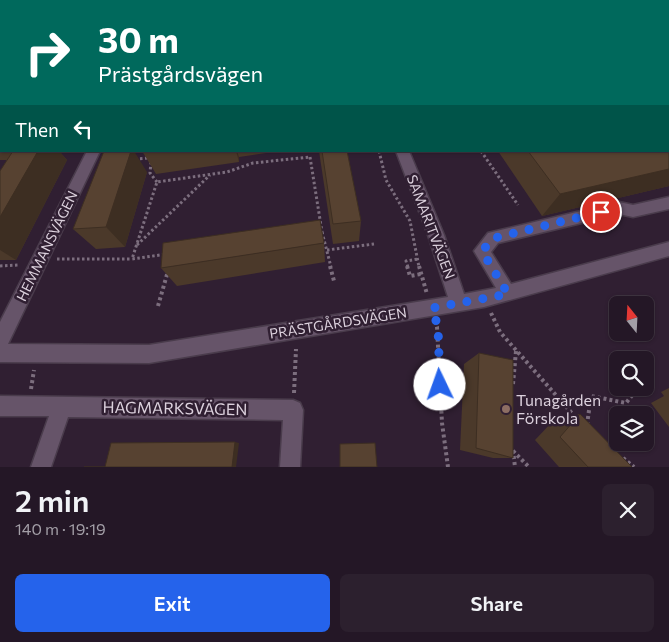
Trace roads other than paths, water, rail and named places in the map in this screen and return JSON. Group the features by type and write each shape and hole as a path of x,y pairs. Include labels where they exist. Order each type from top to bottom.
{"street":[{"name":"HEMMANSVÄGEN","path":"0,341 94,152"},
{"name":"SAMARITVÄGEN","path":"402,152 436,235 458,302"},
{"path":"508,294 482,251 494,238 618,208 633,211 669,202"},
{"name":"PRÄSTGÅRDSVÄGEN","path":"0,353 149,354 484,299 669,249"},
{"name":"HAGMARKSVÄGEN","path":"0,406 293,410 290,467"},
{"path":"41,467 62,407"}],"place":[{"name":"Tunagården Förskola","path":"506,409"}]}
